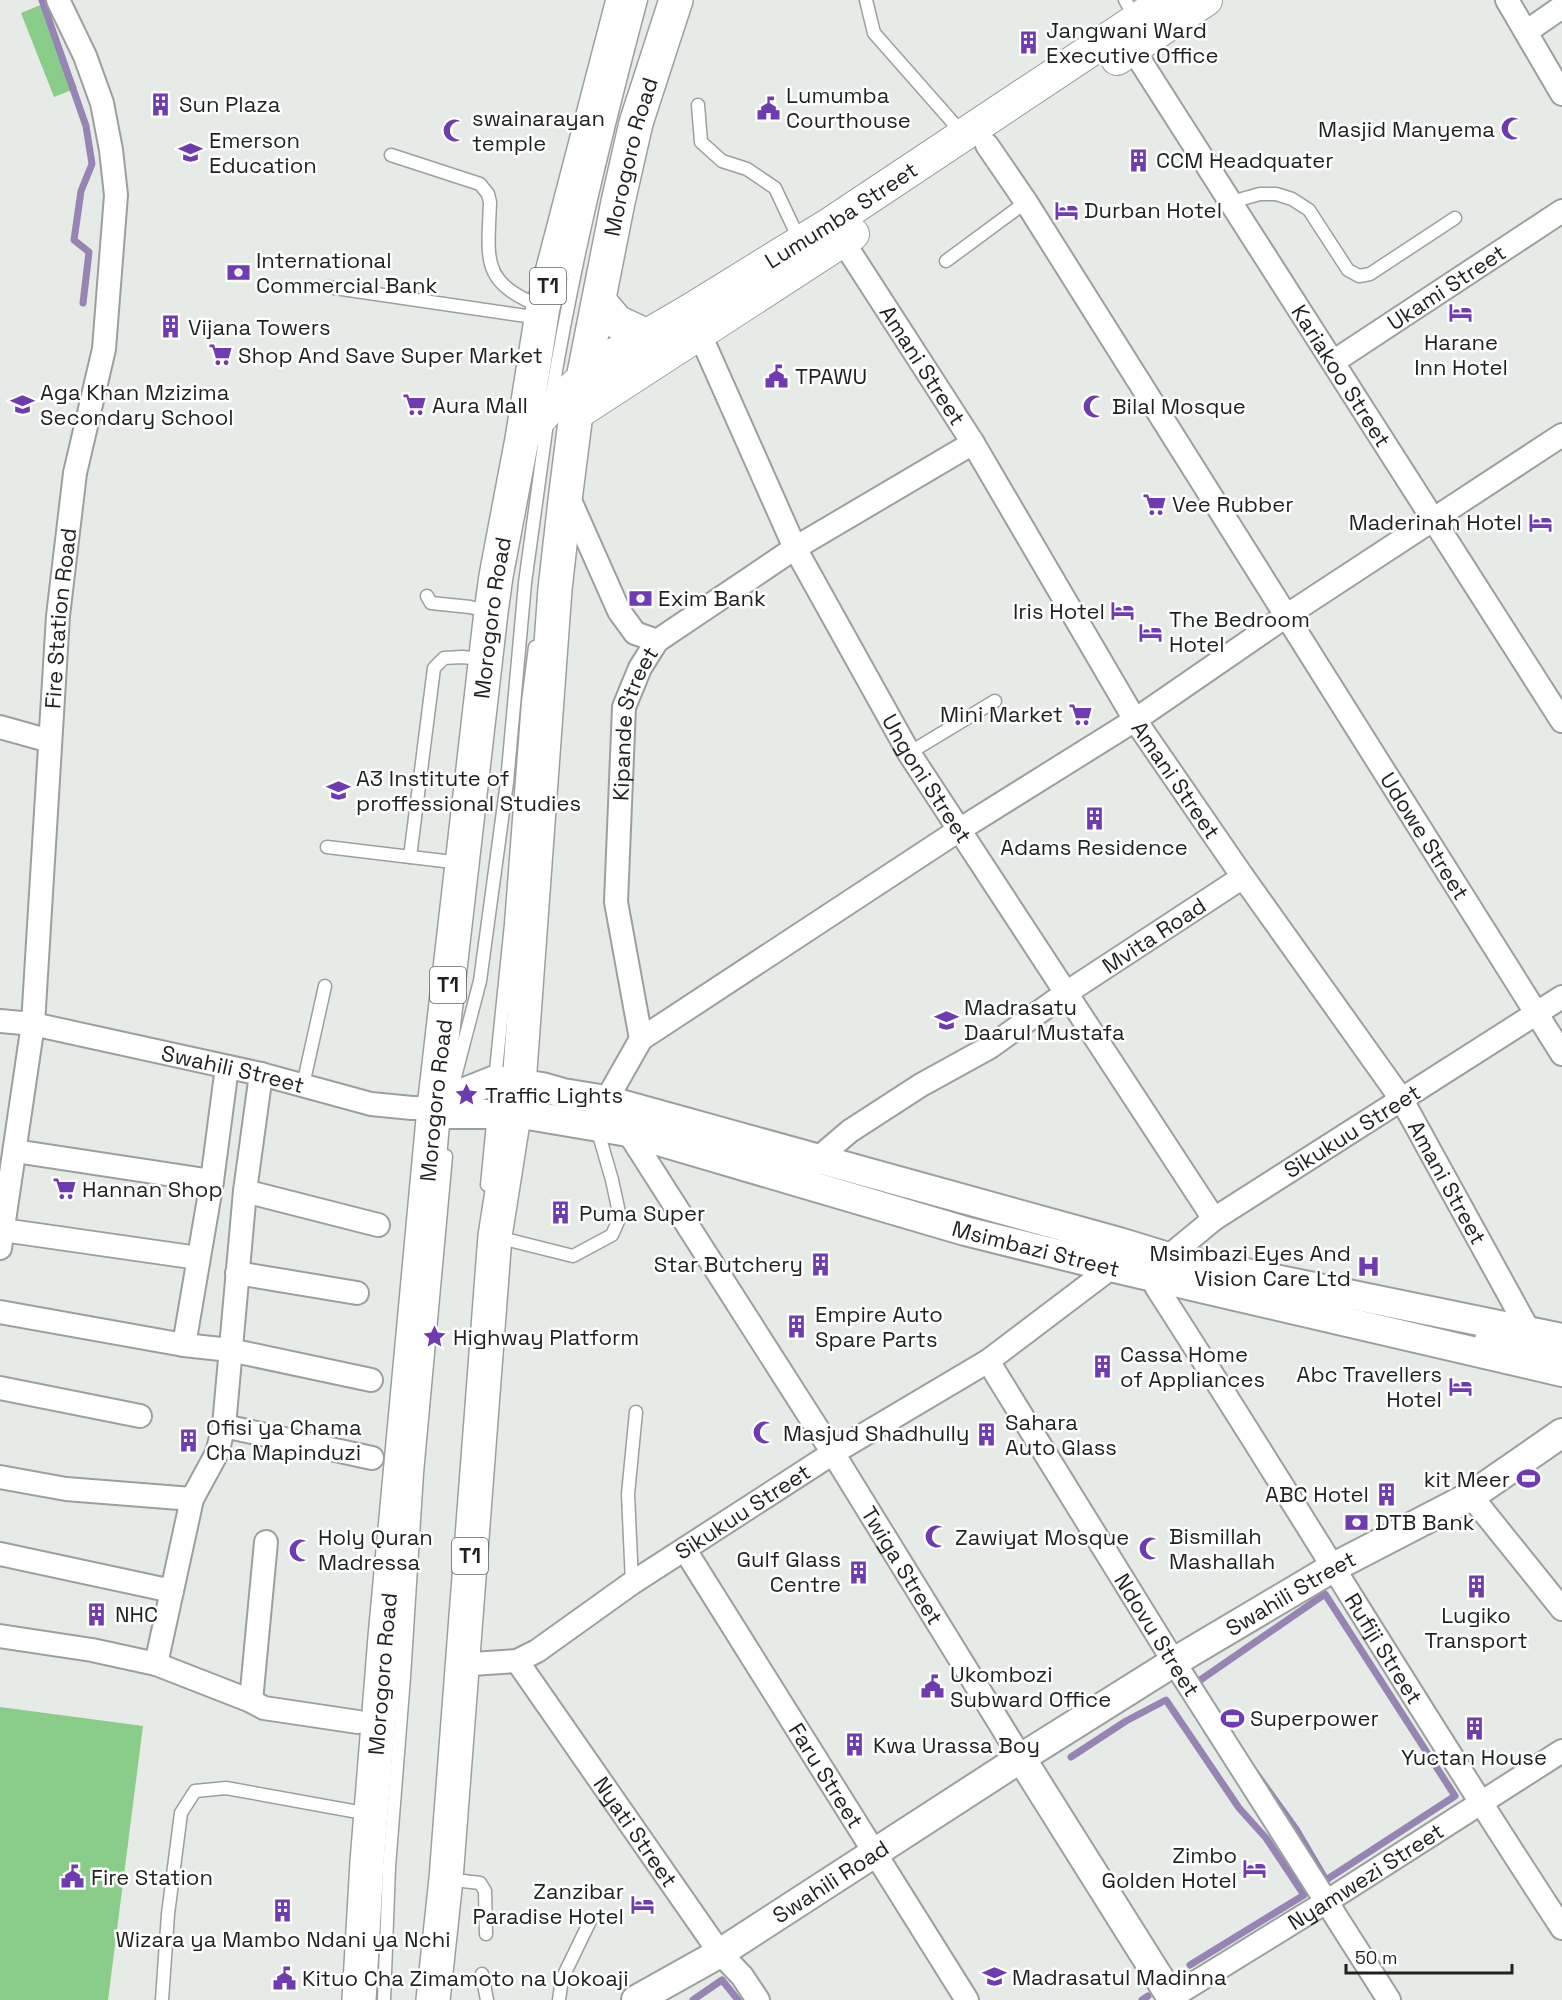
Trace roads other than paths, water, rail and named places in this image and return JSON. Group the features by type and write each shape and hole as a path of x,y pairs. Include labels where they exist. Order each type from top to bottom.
{"highway":[{"name":"Morogoro Road","path":"359,2000 370,1814 385,1637 446,1111 462,863 491,612 542,313 623,0"},
{"name":"Morogoro Road","path":"437,1991 505,1098 566,492 569,393 636,123 676,0"},
{"path":"595,288 617,322 647,336"}],"main road":[{"name":"Lumumba Street","path":"522,439 600,362 647,336 695,322 975,140 1166,0"},
{"name":"Lumumba Street","path":"1129,25 1206,0"},
{"name":"Lumumba Street","path":"569,393 611,390 800,242 837,231"}],"street":[{"name":"Fire Station Road","path":"2,1239 33,1024 58,615 64,558 75,473 104,350 116,195 111,150 102,103 85,56 58,0"},
{"path":"1507,0 1562,94"},
{"path":"1526,32 1562,7"},
{"name":"Kariakoo Street","path":"1129,25 1231,202 1562,721"},
{"name":"Udowe Street","path":"975,140 1026,202 1562,1054"},
{"name":"Ukami Street","path":"1333,362 1562,211"},
{"name":"Amani Street","path":"837,231 973,443 1136,720 1243,877 1402,1100 1529,1331"},
{"name":"Ungoni Street","path":"695,322 795,548 909,753 1214,1219"},
{"path":"600,1114 641,1039 959,830 1136,720 1286,616 1562,435"},
{"name":"Kipande Street","path":"641,1039 615,902 624,707 640,668 657,641 795,548 973,443"},
{"path":"566,492 619,611 635,633 657,641"},
{"path":"0,727 50,741"},
{"name":"Mvita Road","path":"808,1172 823,1154 850,1131 921,1085 990,1047 1065,993 1243,877"},
{"name":"Sikukuu Street","path":"1159,1267 1214,1219 1562,997"},
{"name":"Swahili Street","path":"0,1021 33,1024 261,1074 371,1104 446,1111"},
{"path":"184,1345 212,1181 227,1067"},
{"path":"156,1664 192,1499 217,1453 224,1426 245,1191 261,1074"},
{"path":"446,1111 505,1098"},
{"name":"Msimbazi Street","path":"505,1098 600,1114 808,1172 965,1231 1108,1254 1562,1372"},
{"name":"Msimbazi Street","path":"600,1114 628,1132 808,1172"},
{"name":"Twiga Street","path":"628,1132 832,1453 1171,1999"},
{"path":"15,1151 212,1181"},
{"path":"245,1191 378,1225"},
{"path":"2,1239 198,1258"},
{"name":"Sikukuu Street","path":"462,1663 517,1661 537,1651 632,1583 832,1453 987,1361 1103,1274 1108,1254"},
{"name":"Msimbazi Street","path":"1159,1267 1562,1338"},
{"name":"Rufiji Street","path":"1159,1267 1156,1288 1334,1567 1480,1803 1562,1928"},
{"path":"237,1273 357,1293"},
{"path":"0,1312 184,1345 230,1350 371,1380"},
{"name":"Ndovu Street","path":"987,1361 1174,1662 1389,2000"},
{"path":"0,1388 140,1416"},
{"path":"224,1426 372,1458"},
{"name":"Swahili Street","path":"1021,1758 1174,1662 1334,1567 1472,1496 1562,1433"},
{"path":"0,1478 66,1489 192,1499"},
{"path":"1472,1496 1562,1609"},
{"path":"252,1701 267,1542"},
{"name":"Faru Street","path":"685,1550 967,2000"},
{"path":"0,1554 172,1591"},
{"path":"0,1636 92,1650 156,1664 252,1701 264,1708 358,1722"},
{"name":"Nyati Street","path":"517,1661 720,1953 742,1976 759,2000"},
{"name":"Nyamwezi Street","path":"1171,1999 1562,1751"},
{"name":"Swahili Road","path":"636,2000 720,1953 1021,1758"}],"lane":[{"name":"Morogoro Road","path":"543,588 569,393 563,324 614,100 641,0"},
{"name":"Morogoro Road","path":"595,288 627,118 665,0"},
{"path":"866,0 874,33 975,140"},
{"path":"698,105 701,141 722,161 747,169 775,188 800,242"},
{"path":"392,155 480,184 488,194 490,202 489,263 495,277 542,313"},
{"path":"1231,202 1260,194 1276,194 1292,199 1308,210 1348,270 1359,276 1370,274 1455,218"},
{"path":"946,261 1026,202"},
{"path":"328,287 542,313"},
{"name":"Morogoro Road","path":"446,1111 480,981 507,782 525,583 569,393"},
{"path":"427,596 430,603 470,607 491,612"},
{"name":"Morogoro Road","path":"486,1202 505,1098 511,924 528,702 537,634"},
{"path":"410,857 434,668 444,658 486,659"},
{"path":"909,753 995,702"},
{"path":"327,848 462,863"},
{"path":"303,1085 325,986"},
{"path":"495,1236 573,1256 612,1235 620,1217 600,1114"},
{"name":"Morogoro Road","path":"384,2000 389,1867 417,1473 447,1149"},
{"path":"1159,1267 1425,1327"},
{"path":"1159,1267 1562,1345"},
{"path":"453,1622 478,1290"},
{"path":"1471,1337 1562,1357"},
{"path":"632,1583 628,1494 636,1412"},
{"path":"162,2000 168,1914 181,1813 195,1791 226,1788 370,1814"},
{"path":"446,1879 480,1883 485,1891 486,1934"},
{"path":"559,2000 562,1979 591,1919"},
{"path":"482,1974 487,2000"}],"waterway":[{"path":"42,0 86,126 92,164 81,191 74,240 89,252 83,303"},
{"path":"1325,1594 1455,1796 1326,1880 1296,1829 1193,1685 1325,1594"},
{"path":"1071,1757 1126,1721 1166,1700 1239,1808 1266,1838 1304,1895 1190,1965"},
{"path":"693,2000 722,1980 738,2000"},
{"path":"1142,2000 1148,1996"}],"place":[{"name":"Jangwani Ward Executive Office","path":"1028,43"},
{"name":"Sun Plaza","path":"161,104"},
{"name":"Lumumba Courthouse","path":"768,108"},
{"name":"Masjid Manyema","path":"1513,129"},
{"name":"swainarayan temple","path":"454,131"},
{"name":"Emerson Education","path":"191,153"},
{"name":"CCM Headquater","path":"1138,160"},
{"name":"Durban Hotel","path":"1066,210"},
{"name":"International Commercial Bank","path":"238,273"},
{"name":"Harane Inn Hotel","path":"1461,313"},
{"name":"Vijana Towers","path":"170,327"},
{"name":"Shop And Save Super Market","path":"220,355"},
{"name":"TPAWU","path":"777,376"},
{"name":"Aga Khan Mzizima Secondary School","path":"22,405"},
{"name":"Aura Mall","path":"414,405"},
{"name":"Bilal Mosque","path":"1094,406"},
{"name":"Vee Rubber","path":"1154,504"},
{"name":"Maderinah Hotel","path":"1540,522"},
{"name":"Exim Bank","path":"640,598"},
{"name":"Iris Hotel","path":"1123,611"},
{"name":"The Bedroom Hotel","path":"1151,632"},
{"name":"Mini Market","path":"1081,714"},
{"name":"A3 Institute of proffessional Studies","path":"338,791"},
{"name":"Adams Residence","path":"1094,818"},
{"name":"Madrasatu Daarul Mustafa","path":"946,1020"},
{"name":"Traffic Lights","path":"467,1095"},
{"name":"Hannan Shop","path":"64,1189"},
{"name":"Puma Super","path":"561,1213"},
{"name":"Star Butchery","path":"821,1264"},
{"name":"Msimbazi Eyes And Vision Care Ltd","path":"1369,1266"},
{"name":"Empire Auto Spare Parts","path":"797,1327"},
{"name":"Highway Platform","path":"435,1337"},
{"name":"Cassa Home of Appliances","path":"1102,1367"},
{"name":"Abc Travellers Hotel","path":"1460,1387"},
{"name":"Masjud Shadhully","path":"765,1433"},
{"name":"Sahara Auto Glass","path":"987,1435"},
{"name":"Ofisi ya Chama Cha Mapinduzi","path":"188,1440"},
{"name":"kit Meer","path":"1528,1479"},
{"name":"ABC Hotel","path":"1387,1494"},
{"name":"DTB Bank","path":"1357,1522"},
{"name":"Zawiyat Mosque","path":"937,1537"},
{"name":"Bismillah Mashallah","path":"1151,1549"},
{"name":"Holy Quran Madressa","path":"300,1550"},
{"name":"Gulf Glass Centre","path":"859,1572"},
{"name":"Lugiko Transport","path":"1476,1586"},
{"name":"NHC","path":"97,1614"},
{"name":"Ukombozi Subward Office","path":"932,1687"},
{"name":"Superpower","path":"1232,1718"},
{"name":"Yuctan House","path":"1474,1728"},
{"name":"Kwa Urassa Boy","path":"855,1745"},
{"name":"Zimbo Golden Hotel","path":"1255,1868"},
{"name":"Fire Station","path":"73,1877"},
{"name":"Zanzibar Paradise Hotel","path":"642,1904"},
{"name":"Wizara ya Mambo Ndani ya Nchi","path":"283,1910"},
{"name":"Madrasatul Madinna","path":"994,1977"},
{"name":"Kituo Cha Zimamoto na Uokoaji","path":"284,1978"}]}
